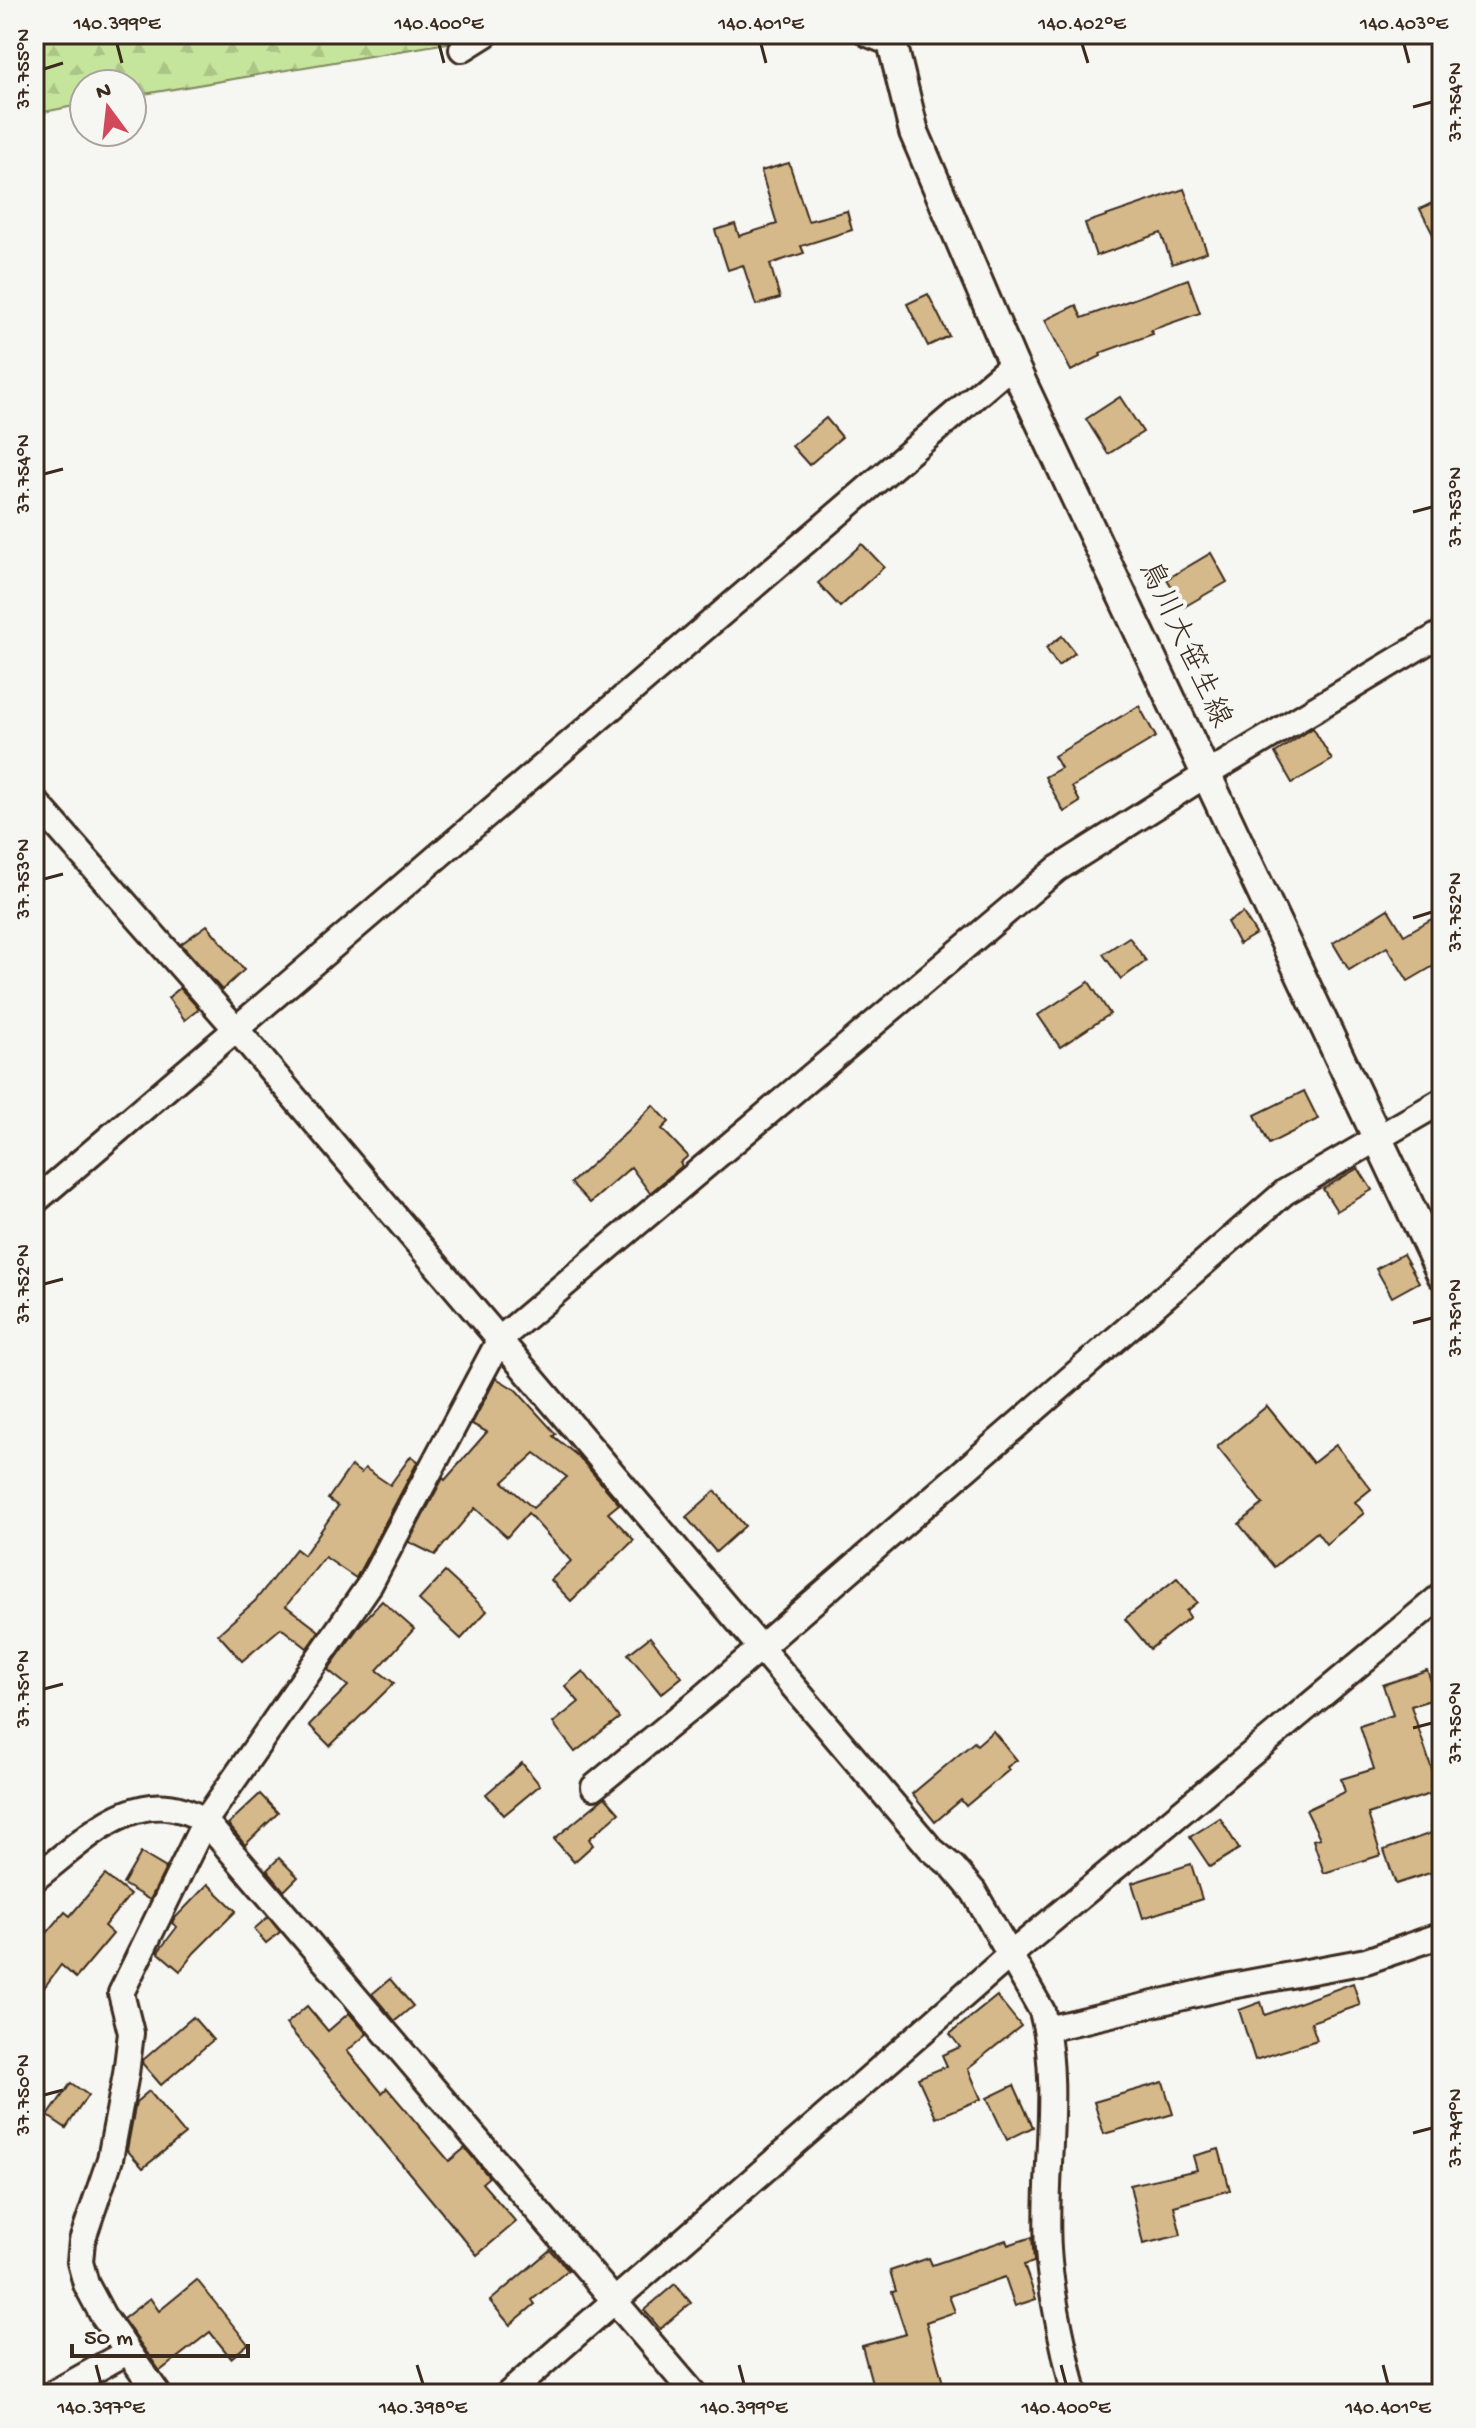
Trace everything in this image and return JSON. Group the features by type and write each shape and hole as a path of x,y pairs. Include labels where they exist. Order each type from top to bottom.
{"street":[{"path":"462,49 486,34"},
{"name":"鳥川大笹生線","path":"883,37 914,132 1013,364 1442,1275"},
{"path":"34,1202 1013,364"},
{"path":"158,2394 103,2316 86,2284 80,2262 82,2241 110,2159 126,2074 131,2033 121,1993 205,1821 370,1584 500,1339 1057,869 1207,774 1442,633"},
{"path":"34,800 237,1030 931,1849 969,1885 1042,2011 1047,2029 1050,2087 1048,2249 1057,2317 1074,2394"},
{"path":"594,1787 762,1647 1285,1192 1442,1101"},
{"path":"508,2394 1010,1955 1442,1595"},
{"path":"34,1879 118,1816 138,1808 164,1806 191,1812 205,1821 694,2394"},
{"path":"1047,2029 1226,1987 1366,1961 1442,1935"},
{"path":"52,2394 127,2352"}],"green space":[{"path":"34,34 475,34 465,40 148,93 148,68 68,68 68,107 34,114"}],"building":[{"path":"789,163 808,221 847,211 852,230 801,246 804,253 770,264 780,298 756,305 743,265 728,270 715,230 735,224 739,236 777,224 761,171"},
{"path":"1184,189 1207,252 1172,264 1161,233 1096,256 1085,223"},
{"path":"1442,198 1442,252 1420,209"},
{"path":"1188,279 1200,313 1151,330 1153,334 1100,353 1101,356 1071,371 1045,320 1076,305 1082,318"},
{"path":"928,294 949,336 928,346 907,304"},
{"path":"1120,397 1143,432 1108,454 1086,419"},
{"path":"826,418 842,437 809,465 792,446"},
{"path":"862,544 884,567 840,607 818,583"},
{"path":"1211,553 1227,582 1184,607 1167,579"},
{"path":"1062,636 1075,653 1058,666 1046,648"},
{"path":"1139,706 1156,737 1072,787 1080,802 1064,812 1045,777 1061,768 1054,756"},
{"path":"1313,728 1332,760 1292,783 1275,753"},
{"path":"1388,909 1404,935 1442,913 1442,961 1408,981 1387,947 1349,970 1333,943"},
{"path":"1243,913 1256,934 1239,944 1227,922"},
{"path":"207,925 244,970 222,990 181,944"},
{"path":"1129,937 1146,961 1121,979 1103,954"},
{"path":"1089,982 1110,1014 1060,1047 1038,1015"},
{"path":"180,988 199,1009 185,1020 168,998"},
{"path":"1304,1091 1318,1119 1269,1144 1255,1115"},
{"path":"653,1105 669,1122 662,1129 688,1156 680,1163 682,1166 650,1193 631,1167 590,1203 571,1183"},
{"path":"1358,1168 1372,1190 1337,1211 1323,1189"},
{"path":"1403,1254 1419,1282 1392,1297 1376,1269"},
{"path":"496,1378 516,1390 556,1434 553,1436 579,1457 619,1504 608,1513 634,1540 571,1601 551,1580 571,1561 528,1513 507,1537 475,1508 435,1555 409,1542 443,1478 445,1480 487,1432 472,1424","holes":["535,1453 567,1477 533,1508 503,1482"]},
{"path":"1267,1406 1313,1463 1336,1445 1371,1489 1355,1502 1364,1513 1326,1544 1317,1532 1274,1567 1239,1524 1263,1504 1217,1447"},
{"path":"411,1456 418,1461 356,1578 325,1557 286,1606 319,1631 307,1648 281,1628 242,1661 218,1634 255,1601 296,1549 304,1555 338,1506 328,1499 351,1466 361,1473 365,1468 390,1485"},
{"path":"715,1491 745,1526 716,1552 686,1517"},
{"path":"445,1572 487,1611 461,1639 419,1600"},
{"path":"1177,1578 1197,1602 1186,1611 1190,1617 1150,1649 1125,1619"},
{"path":"382,1601 414,1629 377,1670 394,1683 330,1746 309,1725 348,1686 328,1670 360,1625"},
{"path":"650,1637 682,1677 661,1694 628,1654"},
{"path":"1427,1670 1437,1698 1411,1706 1439,1791 1368,1814 1381,1855 1324,1873 1313,1840 1320,1838 1306,1810 1345,1792 1341,1779 1374,1769 1360,1726 1393,1715 1383,1685"},
{"path":"583,1671 619,1718 575,1752 553,1723 579,1702 565,1686"},
{"path":"993,1731 1017,1760 966,1806 961,1800 935,1822 912,1794 974,1742 977,1745"},
{"path":"522,1763 540,1785 504,1815 486,1794"},
{"path":"260,1794 278,1813 245,1845 228,1824"},
{"path":"605,1797 619,1813 589,1839 593,1845 574,1862 554,1839"},
{"path":"1220,1818 1239,1849 1210,1867 1190,1837"},
{"path":"1431,1833 1442,1869 1396,1884 1384,1850"},
{"path":"141,1853 166,1868 150,1900 123,1884"},
{"path":"279,1858 298,1877 284,1891 267,1870"},
{"path":"1191,1864 1202,1899 1143,1918 1132,1883"},
{"path":"105,1875 130,1895 104,1926 113,1934 76,1978 61,1965 34,2001 34,1948 65,1912 70,1916"},
{"path":"208,1884 236,1911 180,1971 158,1952 177,1927 172,1923 175,1918"},
{"path":"268,1917 280,1932 266,1943 254,1929"},
{"path":"390,1979 413,2006 395,2021 372,1994"},
{"path":"1353,1983 1360,2005 1311,2022 1317,2040 1255,2060 1239,2010 1261,2002 1265,2015"},
{"path":"997,1996 1021,2026 968,2068 981,2099 936,2118 918,2078 947,2066 942,2055 960,2047 950,2034"},
{"path":"307,2006 328,2031 349,2013 367,2034 347,2051 382,2093 387,2088 449,2161 465,2148 489,2177 482,2183 516,2222 477,2255 286,2024"},
{"path":"193,2017 213,2040 161,2085 142,2063 143,2060"},
{"path":"1163,2082 1173,2114 1104,2134 1094,2102"},
{"path":"71,2083 88,2095 66,2128 48,2116"},
{"path":"1014,2085 1033,2127 1007,2140 987,2098"},
{"path":"149,2091 185,2134 143,2168 127,2150 136,2102"},
{"path":"1219,2149 1230,2190 1174,2206 1181,2235 1143,2244 1130,2185 1197,2170 1193,2156"},
{"path":"1032,2237 1034,2262 1024,2265 1036,2299 1015,2306 1005,2277 949,2296 955,2312 926,2322 946,2394 875,2394 862,2346 906,2334 892,2292 896,2291 890,2271 929,2258 932,2265 1006,2240 1008,2245"},
{"path":"550,2250 568,2270 532,2300 535,2304 510,2325 490,2301"},
{"path":"197,2280 248,2344 231,2358 210,2332 160,2371 123,2319 150,2298 159,2311"},
{"path":"675,2284 691,2303 660,2329 644,2310"}]}
